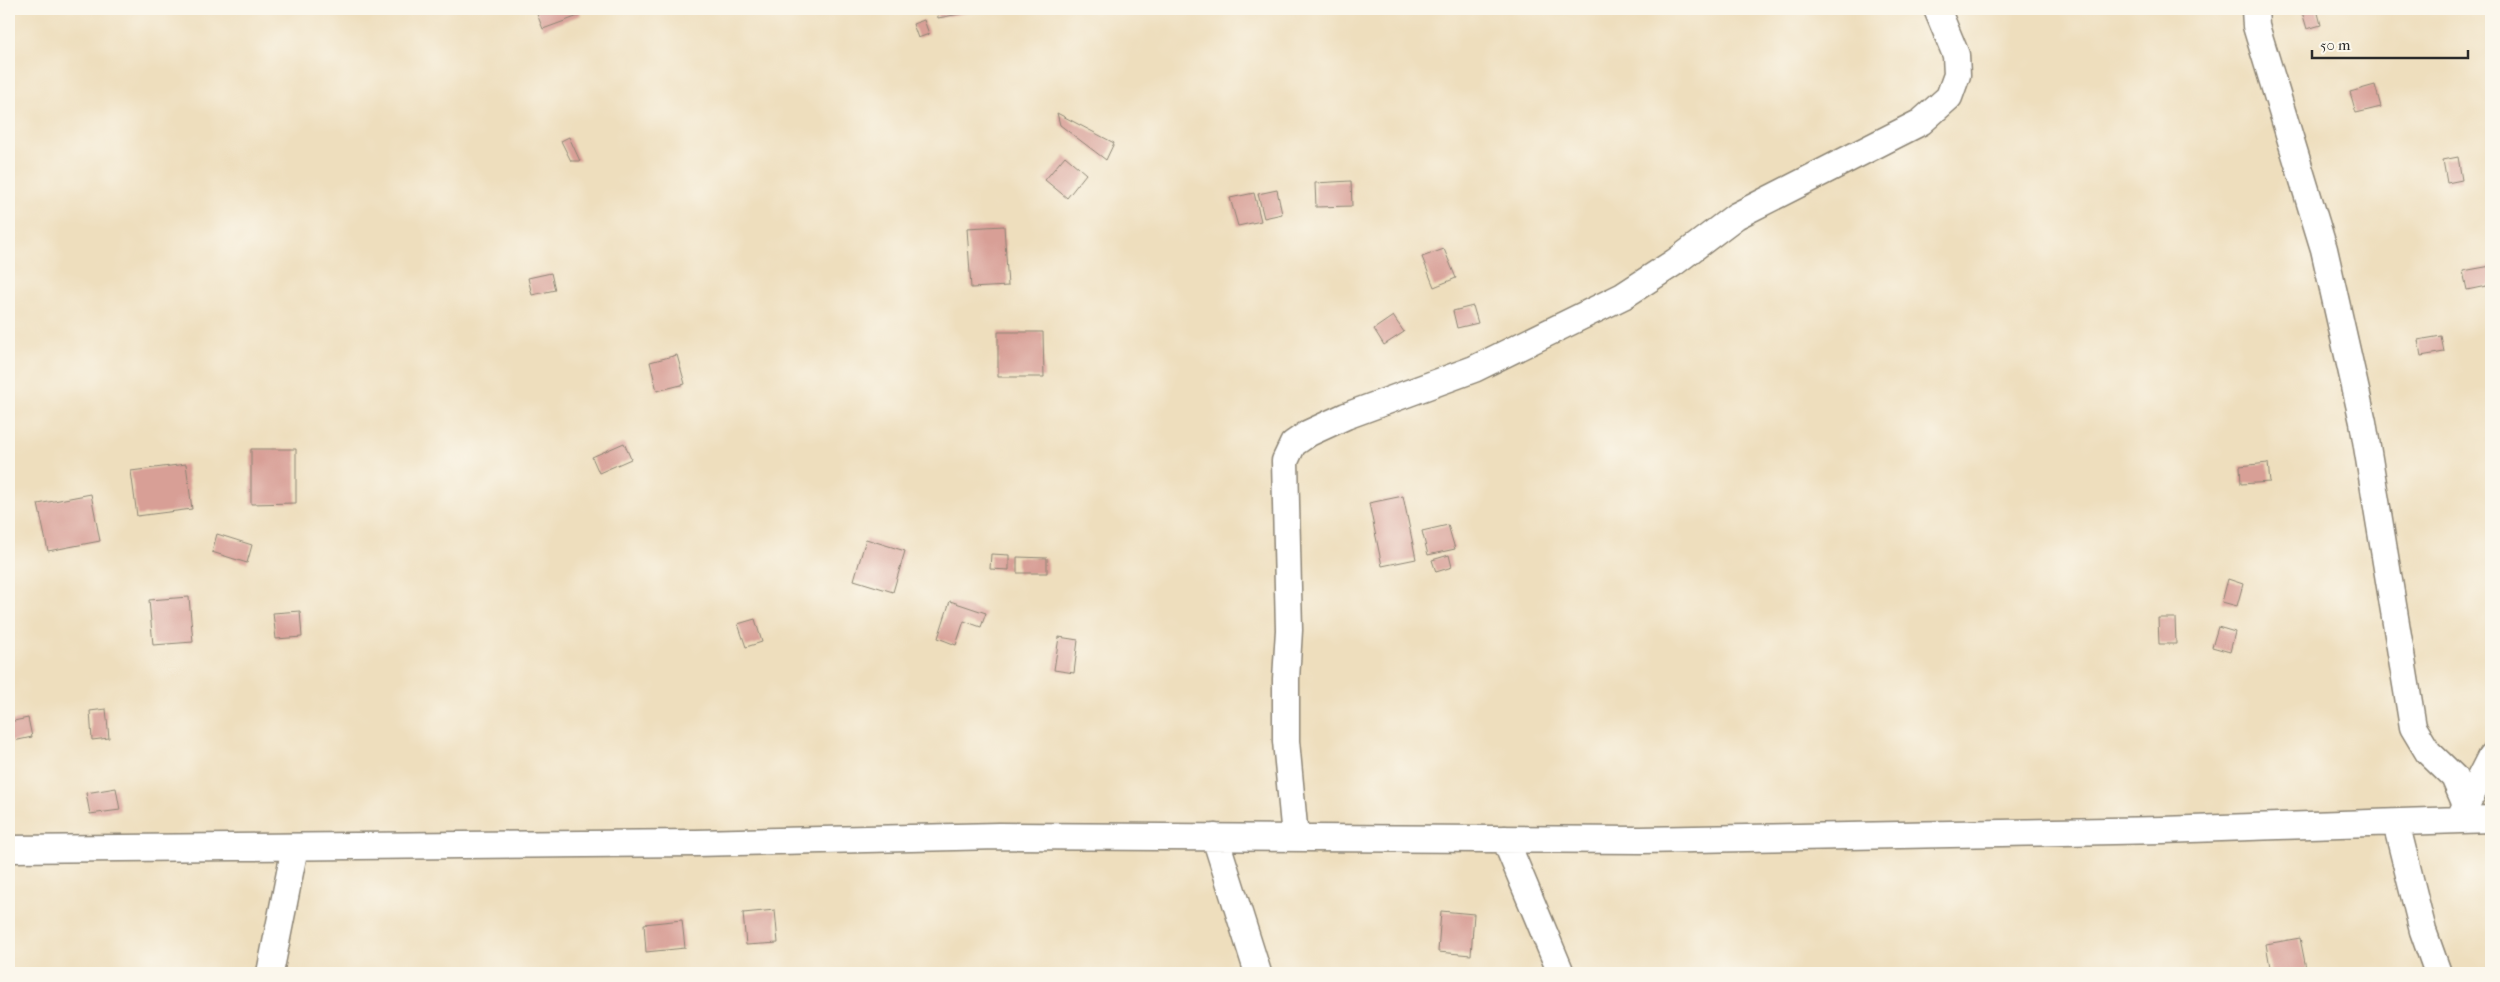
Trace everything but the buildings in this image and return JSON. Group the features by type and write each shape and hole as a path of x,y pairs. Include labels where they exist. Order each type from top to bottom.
{"street":[{"path":"1295,837 1286,741 1286,679 1290,630 1285,461 1293,444 1309,433 1346,416 1474,369 1557,330 1623,296 1675,262 1736,216 1921,122 1949,97 1957,75 1956,55 1937,9"},
{"path":"2255,9 2256,26 2324,249 2363,422 2413,727 2428,752 2454,777 2463,813"},
{"path":"2463,813 2491,756"},
{"path":"9,848 696,843 999,836 1505,839 1916,836 2396,823 2463,813 2491,819"},
{"path":"2396,823 2424,931 2438,973"},
{"path":"1215,837 1258,973"},
{"path":"1505,839 1560,973"},
{"path":"270,973 295,846"}]}
